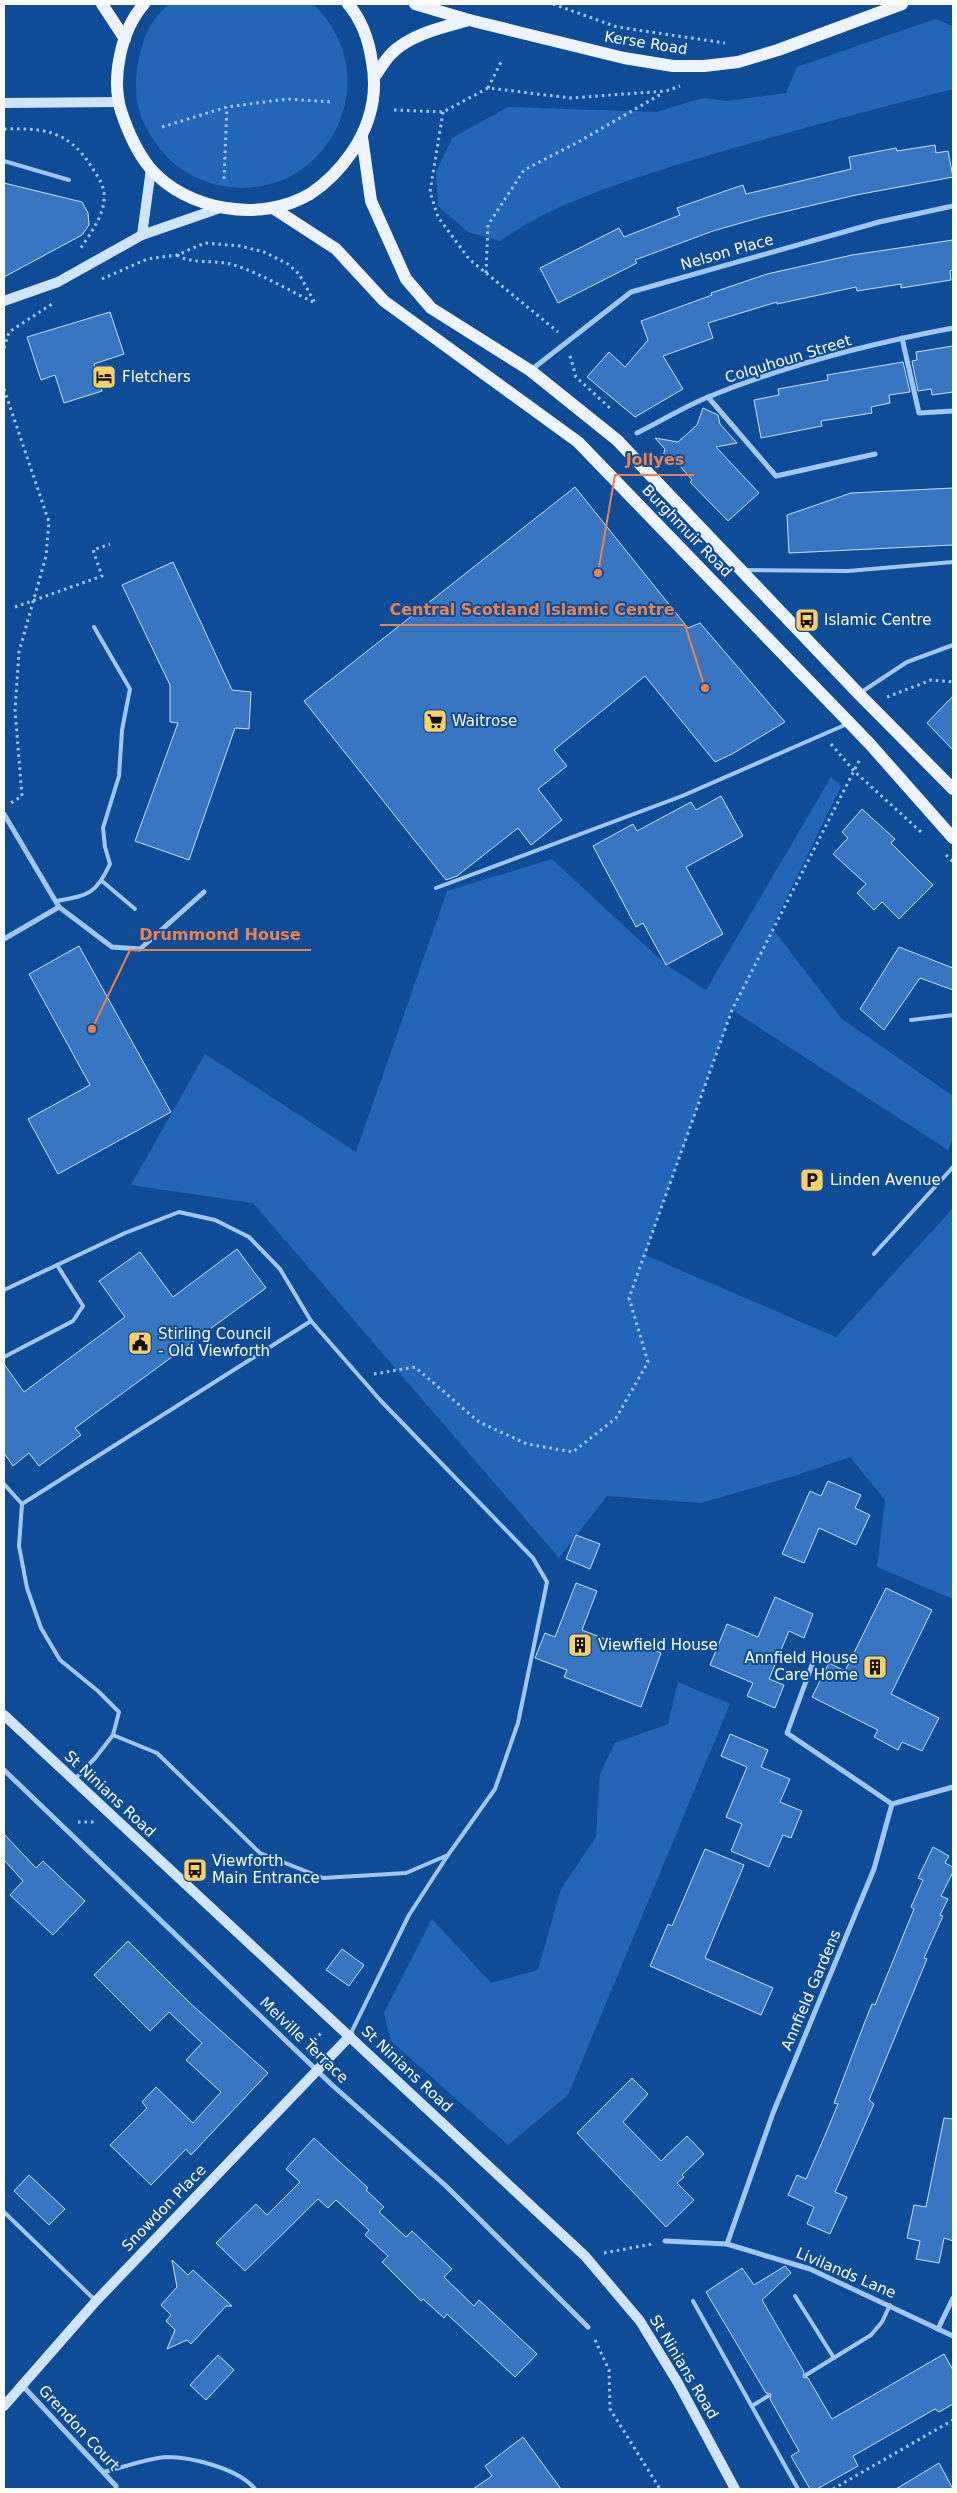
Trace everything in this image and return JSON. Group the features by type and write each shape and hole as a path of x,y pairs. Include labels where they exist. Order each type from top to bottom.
{"main road":[{"path":"102,4 125,39"},
{"path":"144,4 125,39 118,70 119,102 130,138 150,168 182,194 220,208"},
{"path":"4,302 58,282 142,235 220,208 273,208 309,194 340,170 362,137 372,107 375,76 369,42 354,11 348,4"},
{"name":"Kerse Road","path":"415,4 469,20 624,58 674,66 704,66 738,62 778,50 900,4"},
{"name":"Kerse Road","path":"375,76 392,53 410,41 431,31 469,20"},
{"path":"4,103 119,102"},
{"name":"Burghmuir Road","path":"362,137 371,201 406,279 431,308 531,370 617,440 859,694 953,789"},
{"path":"142,235 150,168"},
{"name":"Burghmuir Road","path":"273,208 336,249 392,307 578,442 868,743 953,838"},
{"name":"St Ninians Road","path":"5,1716 585,2256 640,2321 683,2391 735,2489"},
{"name":"Snowdon Place","path":"4,2406 96,2301 350,2036"}],"street":[{"name":"Nelson Place","path":"531,370 631,292 879,222 953,206"},
{"name":"Colquhoun Street","path":"637,434 708,397 784,371 902,338 953,328"},
{"path":"902,338 919,413 953,411"},
{"path":"708,397 776,476 875,454"},
{"path":"4,814 59,907 97,938 112,947 140,949 204,892"},
{"path":"4,939 59,907"},
{"path":"816,1654 787,1733 892,1804 953,1787"},
{"path":"4,1706 5,1716"},
{"name":"Melville Terrace","path":"4,1770 301,2054 446,2186 588,2327"},
{"name":"Annfield Gardens","path":"727,2244 774,2113 874,1869 892,1804"},
{"name":"Livilands Lane","path":"665,2241 727,2244 810,2269 953,2336"},
{"path":"938,2329 953,2298"},
{"name":"Grendon Court","path":"22,2385 116,2486 116,2489"}],"lane":[{"path":"4,161 69,180"},
{"path":"741,570 848,571 953,562"},
{"path":"57,901 85,896 102,881 110,864 105,847 103,828 119,776 122,730 130,689 94,627"},
{"path":"859,694 907,662 953,645"},
{"path":"436,888 682,796 849,723"},
{"path":"102,881 135,909"},
{"path":"911,1020 953,1015"},
{"path":"874,1254 953,1167"},
{"path":"4,1290 125,1233 179,1212 215,1220 249,1238 280,1269 310,1322 359,1377 534,1558 547,1582 518,1723 495,1789 448,1855 409,1915 350,2036"},
{"path":"4,1357 73,1321 83,1306 57,1265"},
{"path":"22,1504 310,1322"},
{"path":"4,1484 22,1504 19,1546 27,1588 41,1628 60,1660 119,1712 113,1734 96,1757 73,1780"},
{"path":"113,1734 157,1753 260,1853 323,1878 406,1874 448,1855"},
{"path":"4,2212 96,2301"},
{"path":"795,2296 834,2358"},
{"path":"693,2301 798,2489"},
{"path":"806,2375 871,2335 882,2322 890,2305"},
{"path":"752,2406 768,2396"},
{"path":"103,2472 166,2457 212,2464 250,2483 255,2489"}],"path":[{"path":"553,4 616,28 728,44"},
{"path":"488,88 502,60"},
{"path":"486,273 488,225 524,170 580,141 666,91 684,84"},
{"path":"394,110 443,112 488,88 571,98 666,91"},
{"path":"162,128 228,108 287,99 332,102"},
{"path":"224,179 228,108"},
{"path":"443,112 430,192 438,217 469,258 551,325 566,341 576,378 616,414"},
{"path":"4,129 31,128 48,131 68,139 86,158 102,183 104,194 99,218 80,250"},
{"path":"93,283 147,259 177,255 204,243 240,246 264,252 288,264 299,274 315,303 234,265 214,261 184,260 177,255"},
{"path":"4,348 9,332 57,300"},
{"path":"4,389 49,522 46,556 19,652 15,710 22,796 4,808"},
{"path":"15,607 102,576 93,550 110,544"},
{"path":"869,704 931,680 953,682"},
{"path":"823,735 854,771 925,836"},
{"path":"359,1377 415,1367 478,1422 527,1444 573,1452 616,1418 648,1362 629,1298 732,1010 868,743"},
{"path":"939,849 953,862"},
{"path":"58,1822 119,1823"},
{"path":"301,2054 332,2020"},
{"path":"585,2256 665,2241"},
{"path":"588,2327 609,2370 610,2409 660,2489"},
{"path":"833,2489 953,2420"}],"shaded area":[{"path":"170,4 313,4 337,35 347,69 345,103 333,135 312,161 284,180 249,188 203,181 183,170 166,156 151,136 140,114 136,97 136,77 143,42 148,31 161,12"},
{"path":"935,19 953,26 953,89 784,134 635,178 565,205 500,241 468,232 438,206 436,172 452,138 508,107 656,112 703,98 726,101 786,93 797,67"},
{"path":"831,777 841,786 772,928 842,1019 953,1096 953,1137 948,1150 732,1010 645,1255 836,1337 953,1208 953,1599 877,1567 885,1500 850,1457 797,1475 701,1503 607,1496 559,1558 253,1203 131,1185 205,1054 356,1152 447,891 552,859 666,965 706,990"},
{"path":"678,1682 730,1704 568,2095 508,2145 391,2041 384,2013 432,1919 491,1983 538,1970 561,1889 596,1837 600,1774 615,1743 668,1724"}],"building":[{"path":"935,145 936,153 948,151 953,177 856,195 762,217 713,231 635,260 637,263 558,303 540,268 619,228 624,237 680,215 677,208 743,185 746,194 851,169 849,157 896,148 897,151"},
{"path":"4,183 82,202 88,213 89,225 82,235 4,277"},
{"path":"953,240 951,280 901,288 901,284 857,291 856,287 777,304 777,302 708,323 713,338 663,356 683,389 635,417 587,377 609,352 625,367 648,340 641,321 712,295 711,293 767,274 852,255"},
{"path":"110,312 124,354 94,364 102,391 64,403 55,375 41,380 27,337"},
{"path":"953,346 953,392 932,395 931,389 918,391 912,361 917,360 916,352"},
{"path":"903,362 910,392 889,395 890,403 871,407 872,413 821,421 822,426 761,438 754,400 779,395 778,389 828,380 827,375"},
{"path":"703,408 718,415 720,424 737,443 716,447 759,493 728,521 690,482 692,480 674,459 662,460 665,449 655,438 678,442 697,425"},
{"path":"575,487 688,628 700,623 785,722 715,762 645,676 554,750 567,766 538,789 562,820 531,845 518,828 457,876 446,880 304,701"},
{"path":"953,488 953,545 789,553 787,515 851,493"},
{"path":"173,562 232,690 251,692 249,729 235,728 189,860 135,841 178,723 170,722 170,685 122,585"},
{"path":"953,696 953,750 927,723"},
{"path":"721,796 743,836 686,867 723,934 666,965 643,923 636,927 593,846 633,824 637,831 691,802 696,810"},
{"path":"862,809 895,839 891,843 933,885 899,919 882,902 874,910 857,893 866,884 833,854 848,838 842,832"},
{"path":"79,946 171,1112 58,1174 28,1119 90,1085 29,974"},
{"path":"899,947 953,968 953,990 920,978 884,1030 860,1009"},
{"name":"Stirling Council - Old Viewforth","path":"237,1249 266,1288 75,1428 81,1435 39,1466 29,1453 13,1466 4,1453 4,1364 24,1392 125,1317 99,1281 140,1252 173,1297"},
{"path":"828,1481 861,1495 855,1508 870,1515 856,1545 819,1528 804,1563 782,1554 810,1491 821,1496"},
{"path":"576,1535 600,1544 590,1569 566,1559"},
{"name":"Viewfield House","path":"576,1583 597,1591 582,1630 628,1648 631,1641 661,1653 641,1707 564,1677 567,1670 535,1658 545,1633 555,1637"},
{"name":"Annfield House Care Home","path":"886,1588 932,1610 891,1694 939,1718 922,1751 902,1742 898,1750 874,1737 878,1730 812,1697 829,1663 845,1671"},
{"path":"775,1597 813,1614 804,1638 789,1631 769,1679 784,1685 775,1708 747,1696 753,1683 710,1665 727,1624 758,1637"},
{"path":"730,1734 768,1750 761,1767 790,1779 780,1802 802,1811 791,1838 783,1835 769,1867 731,1851 742,1824 726,1817 747,1767 721,1756"},
{"path":"4,1834 36,1868 43,1861 85,1901 53,1935 10,1895 23,1881 4,1860"},
{"path":"933,1847 949,1856 945,1863 953,1867 953,1872 941,1896 948,1899 940,1915 943,1916 924,1958 927,1959 869,2100 874,2104 835,2192 847,2197 830,2234 807,2224 814,2207 788,2195 797,2175 806,2179 838,2104 834,2103 872,2004 875,2005 914,1909 911,1907 923,1880 918,1878"},
{"path":"705,1849 744,1865 705,1958 773,1988 761,2015 650,1966 668,1924 672,1926"},
{"path":"128,1941 191,2004 268,2073 191,2155 186,2149 151,2185 110,2145 147,2108 142,2102 156,2087 193,2123 221,2092 186,2060 202,2043 169,2012 150,2031 94,1975"},
{"path":"342,1949 364,1965 349,1986 326,1970"},
{"path":"632,2078 648,2094 623,2122 661,2161 687,2136 704,2154 682,2175 684,2177 677,2183 694,2200 666,2227 577,2133"},
{"path":"944,2118 953,2119 953,2241 944,2238 939,2263 916,2259 920,2241 907,2238 914,2205 926,2207"},
{"path":"314,2138 368,2188 366,2190 384,2207 379,2212 406,2237 412,2231 452,2269 444,2277 474,2306 479,2300 537,2354 515,2377 447,2314 444,2318 423,2299 421,2301 382,2262 388,2256 365,2235 369,2230 336,2200 328,2208 318,2199 245,2271 216,2243 256,2204 267,2215 300,2182 286,2169"},
{"path":"29,2175 65,2209 49,2225 14,2191"},
{"path":"172,2260 188,2275 193,2270 232,2306 226,2306 191,2344 187,2340 167,2349 175,2330 166,2321 171,2315 161,2305 177,2287"},
{"path":"785,2266 791,2273 762,2300 804,2372 803,2377 808,2378 832,2419 944,2354 953,2370 953,2404 939,2412 935,2409 853,2456 858,2466 817,2489 810,2489 791,2456 799,2451 770,2399 771,2394 766,2393 706,2292 742,2268 754,2285"},
{"path":"218,2355 234,2370 206,2400 190,2385"},
{"path":"523,2437 561,2489 473,2489 492,2476 485,2466"},
{"path":"939,2463 953,2489 896,2489"}],"place":[{"name":"Fletchers","path":"104,377"},
{"name":"Jollyes","path":"598,573"},
{"name":"Islamic Centre","path":"807,620"},
{"name":"Central Scotland Islamic Centre","path":"705,688"},
{"name":"Waitrose","path":"435,721"},
{"name":"Drummond House","path":"92,1029"},
{"name":"Linden Avenue","path":"812,1180"},
{"name":"Stirling Council - Old Viewforth","path":"140,1343"},
{"name":"Viewfield House","path":"580,1645"},
{"name":"Annfield House Care Home","path":"875,1667"},
{"name":"Viewforth Main Entrance","path":"195,1870"}]}
